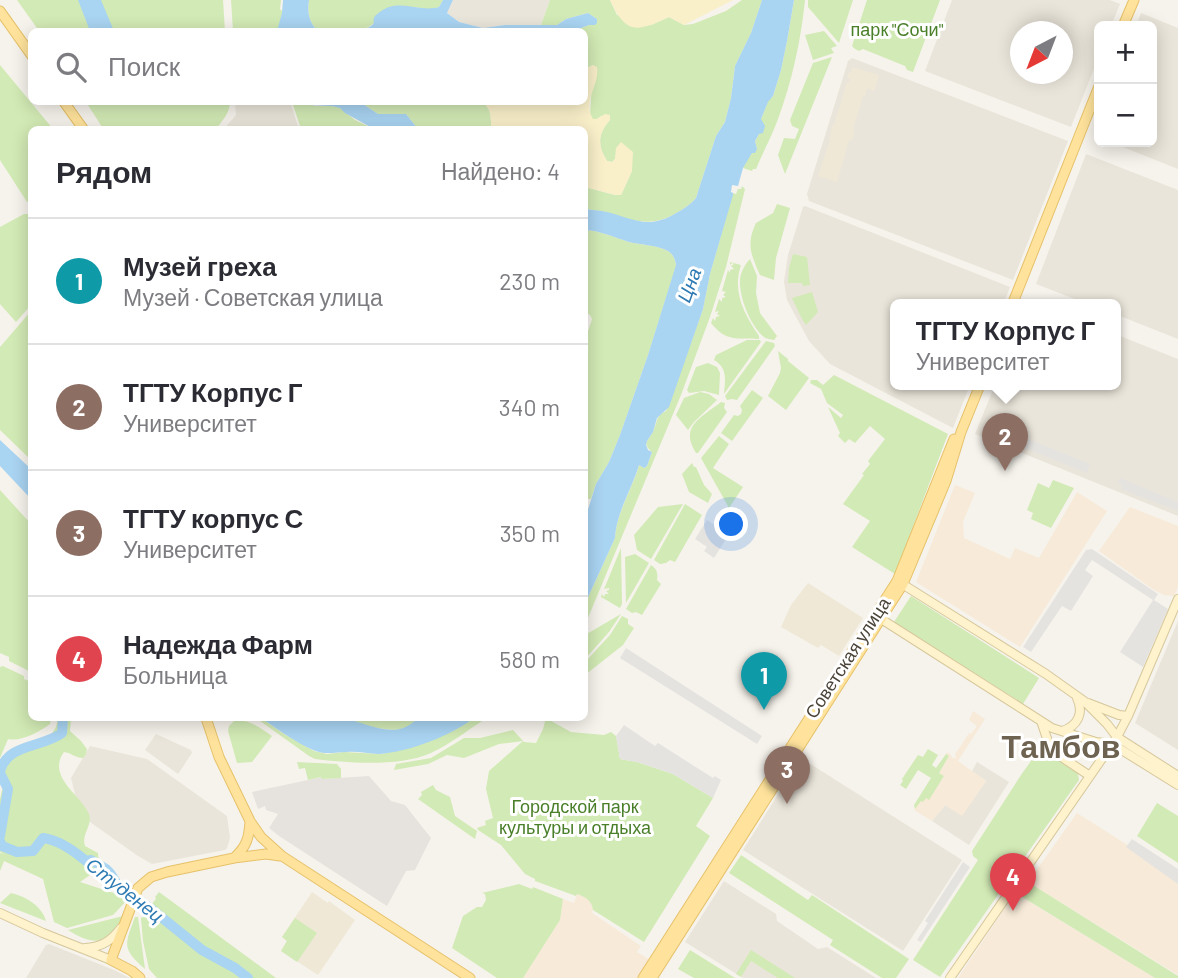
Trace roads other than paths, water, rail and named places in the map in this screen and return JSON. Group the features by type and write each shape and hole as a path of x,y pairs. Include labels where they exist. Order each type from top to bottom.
{"main road":[{"path":"1125,21 1134,0"},
{"path":"0,11 28,50"},
{"path":"1015,299 1094,99"},
{"path":"66,105 81,126"},
{"name":"Советская улица","path":"652,978 900,582 953,440 961,432 978,390"},
{"path":"900,582 1075,694 1107,724 1114,741 1178,785"},
{"path":"950,978 1114,741 1128,716 1178,599"},
{"path":"878,617 1059,732 1103,743 1114,741 1178,776"},
{"name":"Советская улица","path":"643,978 878,617"},
{"path":"1059,732 1073,726 1079,718 1080,708 1075,694"},
{"path":"1084,701 1128,716"},
{"path":"207,721 219,757 250,821 261,837 282,856 470,978"},
{"path":"1041,721 1051,750 1090,776"},
{"path":"234,858 246,845 250,821"},
{"path":"111,960 138,888 151,877 234,858 282,856"},
{"path":"0,914 111,960 140,978"},
{"path":"82,948 102,946 123,926"}],"water":[{"path":"78,0 101,0 113,28 89,28"},
{"path":"283,0 309,0 309,17 316,28 278,28"},
{"path":"443,0 453,0 447,13 459,22 483,28 367,28 374,23 375,16 387,8 439,7"},
{"name":"Цна","path":"762,0 794,0 781,70 773,96 761,119 765,126 763,133 759,134 755,141 757,149 743,168 738,186 732,185 733,195 710,274 703,309 669,407 657,418 647,441 648,450 652,452 647,466 644,468 639,465 621,510 615,538 588,597 588,509 596,484 620,435 676,265 673,256 664,249 588,231 588,209 648,222 667,218 696,198 716,136 725,122 735,66 751,33"},
{"path":"588,13 597,19 595,25 581,28 483,28 505,25 557,25 566,19"},
{"path":"308,105 364,105 378,114 406,114 416,126 369,126 332,106"},
{"path":"0,440 28,466 28,496 0,466"},
{"path":"265,721 354,721 389,730 408,726 414,721 469,721 429,742 379,754 328,753 316,751 295,741"}],"waterway":[{"name":"Студенец","path":"0,771 10,755 62,733 63,721"},
{"name":"Студенец","path":"0,773 8,789 0,836"},
{"name":"Студенец","path":"0,841 2,846 17,852 33,851 43,838 66,846 86,861 91,860 106,869 123,893 140,901 202,950 248,978"}],"place":[{"name":"ТГТУ Корпус Г","path":"1005,471"},
{"name":"Музей греха","path":"764,710"},
{"name":"ТГТУ корпус С","path":"787,804"},
{"name":"Надежда Фарм","path":"1013,911"}],"district":[{"name":"Тамбов","path":"1061,747"}],"park label":[{"name":"парк \"Сочи\"","path":"897,30"},
{"name":"Городской парк культуры и отдыха","path":"575,817"}]}
